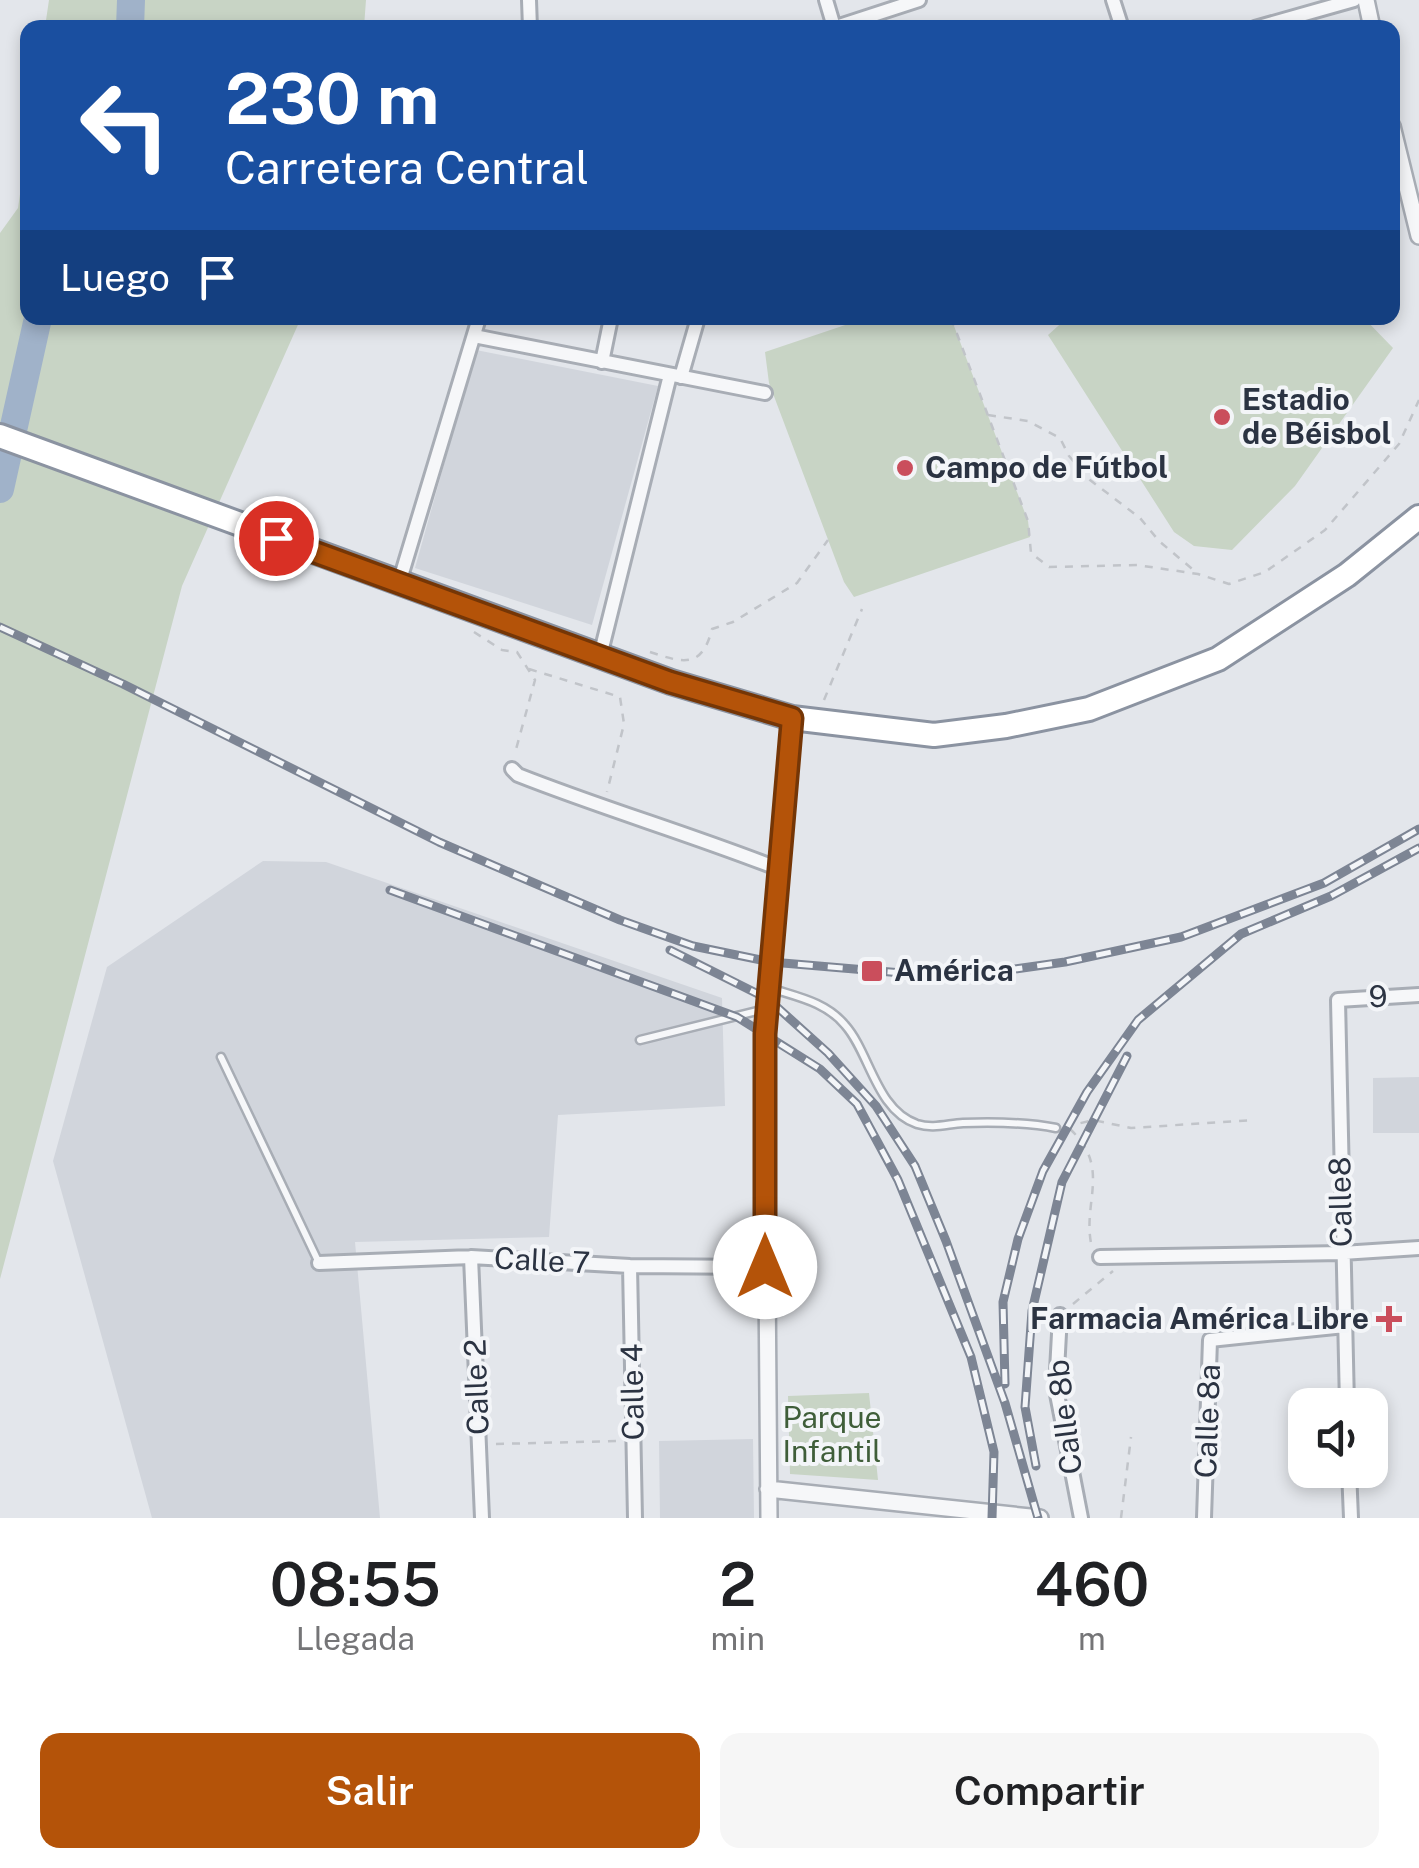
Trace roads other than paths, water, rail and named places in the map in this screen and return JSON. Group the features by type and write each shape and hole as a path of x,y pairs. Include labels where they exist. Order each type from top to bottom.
{"highway":[{"path":"0,436 670,682 804,720 934,735 1089,709 1218,659 1347,574 1419,517"}],"street":[{"path":"863,20 919,0"},
{"path":"1283,20 1354,0"},
{"path":"1400,159 1419,236"},
{"path":"399,582 477,325"},
{"path":"602,362 610,325"},
{"path":"600,656 676,376 695,325"},
{"path":"474,336 765,393"},
{"path":"770,1518 765,1267 767,1007 779,869 804,720"},
{"path":"512,769 518,775 606,808 779,869"},
{"name":"9","path":"1338,1000 1419,995"},
{"name":"Calle8","path":"1338,1000 1347,1388"},
{"path":"1100,1257 1342,1254 1419,1248"},
{"name":"Calle 7","path":"319,1263 471,1257 630,1266 765,1267"},
{"name":"Calle 2","path":"471,1257 482,1518"},
{"name":"Calle 4","path":"630,1266 635,1518"},
{"name":"Calle 8b","path":"1060,1314 1056,1388 1081,1518"},
{"name":"Calle 8a","path":"1204,1518 1210,1340 1345,1326"},
{"path":"1350,1488 1351,1518"},
{"path":"768,1489 1029,1517"}],"lane":[{"path":"769,988 822,1004 846,1025 886,1095 903,1116 918,1124 1062,1127"},
{"path":"640,1040 767,1007"},
{"path":"221,1057 319,1263"}],"waterway":[{"path":"130,20 131,0"},
{"path":"0,489 36,325"}],"railway":[{"path":"0,627 439,842 620,920 693,946 771,962 902,973 1015,969 1065,962 1181,937 1324,883 1419,829"},
{"path":"1005,1384 1003,1302 1018,1239 1043,1171 1087,1092 1138,1020 1241,934 1331,896 1419,848"},
{"path":"390,890 737,1017 820,1069 857,1104 898,1180 971,1357 994,1452 992,1518"},
{"path":"670,950 768,999 828,1053 876,1106 915,1166 1005,1403 1038,1518"},
{"path":"1036,1466 1025,1407 1032,1311 1062,1182 1127,1056"}],"place":[{"name":"Estadio de Béisbol","path":"1222,417"},
{"name":"Campo de Fútbol","path":"905,468"},
{"name":"América","path":"872,971"},
{"name":"Farmacia América Libre","path":"1389,1319"}],"park label":[{"name":"Parque Infantil","path":"832,1435"}]}
